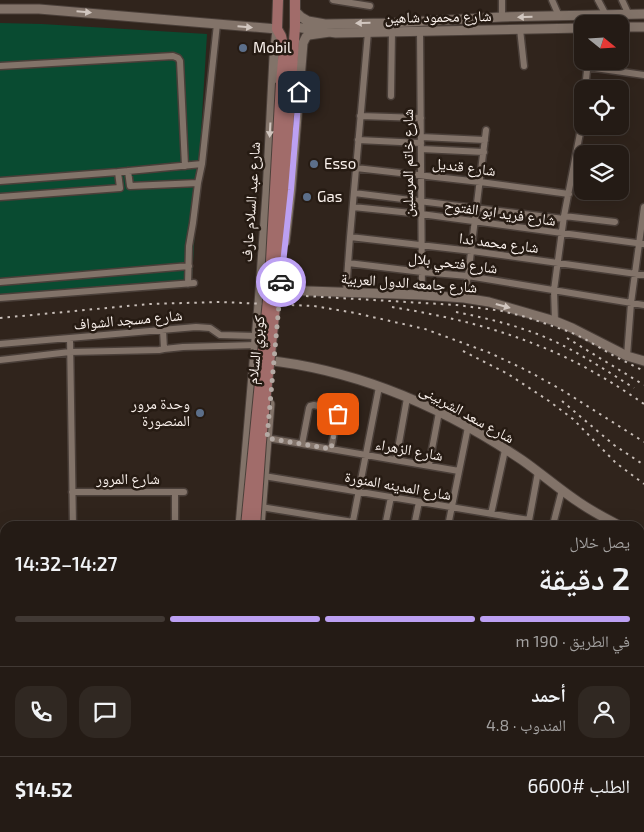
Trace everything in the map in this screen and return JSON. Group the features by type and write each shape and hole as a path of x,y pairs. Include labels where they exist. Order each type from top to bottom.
{"main road":[{"path":"62,0 63,11"},
{"name":"شارع عبد السلام عارف","path":"240,521 255,359 278,0"},
{"path":"295,0 295,27"},
{"path":"0,9 63,11 277,29"},
{"name":"شارع محمود شاهين","path":"295,12 308,21 325,24 390,23 502,17 558,16 574,18"},
{"name":"شارع محمود شاهين","path":"606,15 644,14"},
{"path":"543,29 544,16"},
{"name":"كوبري السلام","path":"246,521 271,271 286,83 295,27"},
{"name":"شارع محمود شاهين","path":"295,27 336,33 574,28"},
{"path":"629,27 644,27"},
{"name":"كوبري السلام","path":"258,521 262,442 279,268 286,83 284,49 277,29"},
{"path":"259,521 262,507 273,361 291,192 303,43 309,35 330,32"},
{"path":"267,194 291,192"},
{"path":"261,270 282,270"},
{"name":"شارع جامعه الدول العربية","path":"280,290 422,295 489,302 556,321 627,356 643,361"},
{"name":"شارع سعد الشربينى","path":"255,359 304,366 340,374 379,387 439,412 468,427 522,460 581,504 611,521"},
{"path":"240,516 251,521"}],"street":[{"path":"333,0 370,6"},
{"path":"502,0 502,17"},
{"path":"552,0 558,16"},
{"path":"598,0 606,15"},
{"path":"622,0 630,14"},
{"path":"0,298 191,283 189,246 202,164 218,24"},
{"path":"520,29 524,66"},
{"name":"شارع خاتم المرسلين","path":"420,31 422,295"},
{"path":"346,292 368,32"},
{"path":"391,96 392,32"},
{"path":"0,66 173,56 178,58 180,61 185,166"},
{"path":"619,70 644,75"},
{"path":"360,116 421,118"},
{"path":"464,298 472,251 486,130"},
{"path":"556,321 554,290 578,135"},
{"path":"358,140 421,143 484,152"},
{"path":"421,143 485,140"},
{"path":"0,181 202,164"},
{"name":"شارع قنديل","path":"356,168 569,194"},
{"path":"128,171 130,186 198,183"},
{"path":"0,197 120,188 118,172"},
{"path":"354,193 477,209 615,222"},
{"name":"شارع فريد ابو الفتوح","path":"353,207 421,214 642,244"},
{"path":"627,356 631,302 642,244 644,207"},
{"name":"شارع محمد ندا","path":"350,237 472,251 644,275"},
{"name":"شارع فتحي بلال","path":"348,263 468,276 644,304"},
{"path":"0,282 189,266"},
{"name":"شارع مسجد الشواف","path":"0,344 203,327 210,328 220,335 256,341"},
{"path":"163,330 164,348"},
{"path":"70,338 73,521"},
{"path":"0,360 70,352 164,348 256,341"},
{"path":"643,361 644,351"},
{"path":"354,521 379,387"},
{"path":"396,460 407,398"},
{"path":"302,444 309,408 314,405 338,412 331,449"},
{"path":"428,465 439,412"},
{"path":"449,521 468,427"},
{"name":"شارع الزهراء","path":"267,438 459,471"},
{"path":"492,514 505,450"},
{"path":"528,521 538,472"},
{"name":"شارع المدينه المنورة","path":"264,476 492,514 520,521"},
{"path":"554,521 562,490"},
{"name":"شارع المرور","path":"72,492 184,492"},
{"path":"175,492 175,521"},
{"path":"386,521 391,497"},
{"path":"415,521 419,502"},
{"path":"262,507 337,521"}],"green space":[{"path":"0,23 207,34 192,279 0,299"}],"railway":[{"path":"306,296 457,305 502,311 570,332 644,371"},
{"path":"0,318 149,304 220,302 314,306 355,313 425,329 490,353 562,390 644,442"},
{"path":"392,307 465,322 537,345 592,371 644,404"},
{"path":"456,312 509,325 548,338 598,365 634,388"},
{"path":"567,338 644,385"},
{"path":"463,351 508,374 549,401 573,419 616,463 644,484"},
{"path":"562,401 614,445 644,465"}],"way so far":[{"path":"281,282 267,438 331,449 338,414"}],"place":[{"name":"Mobil","path":"243,48"},
{"name":"Esso","path":"314,164"},
{"name":"Gas","path":"307,197"},
{"name":"وحدة مرور المنصورة","path":"200,413"}],"route":[{"path":"281,282 299,92"}]}
